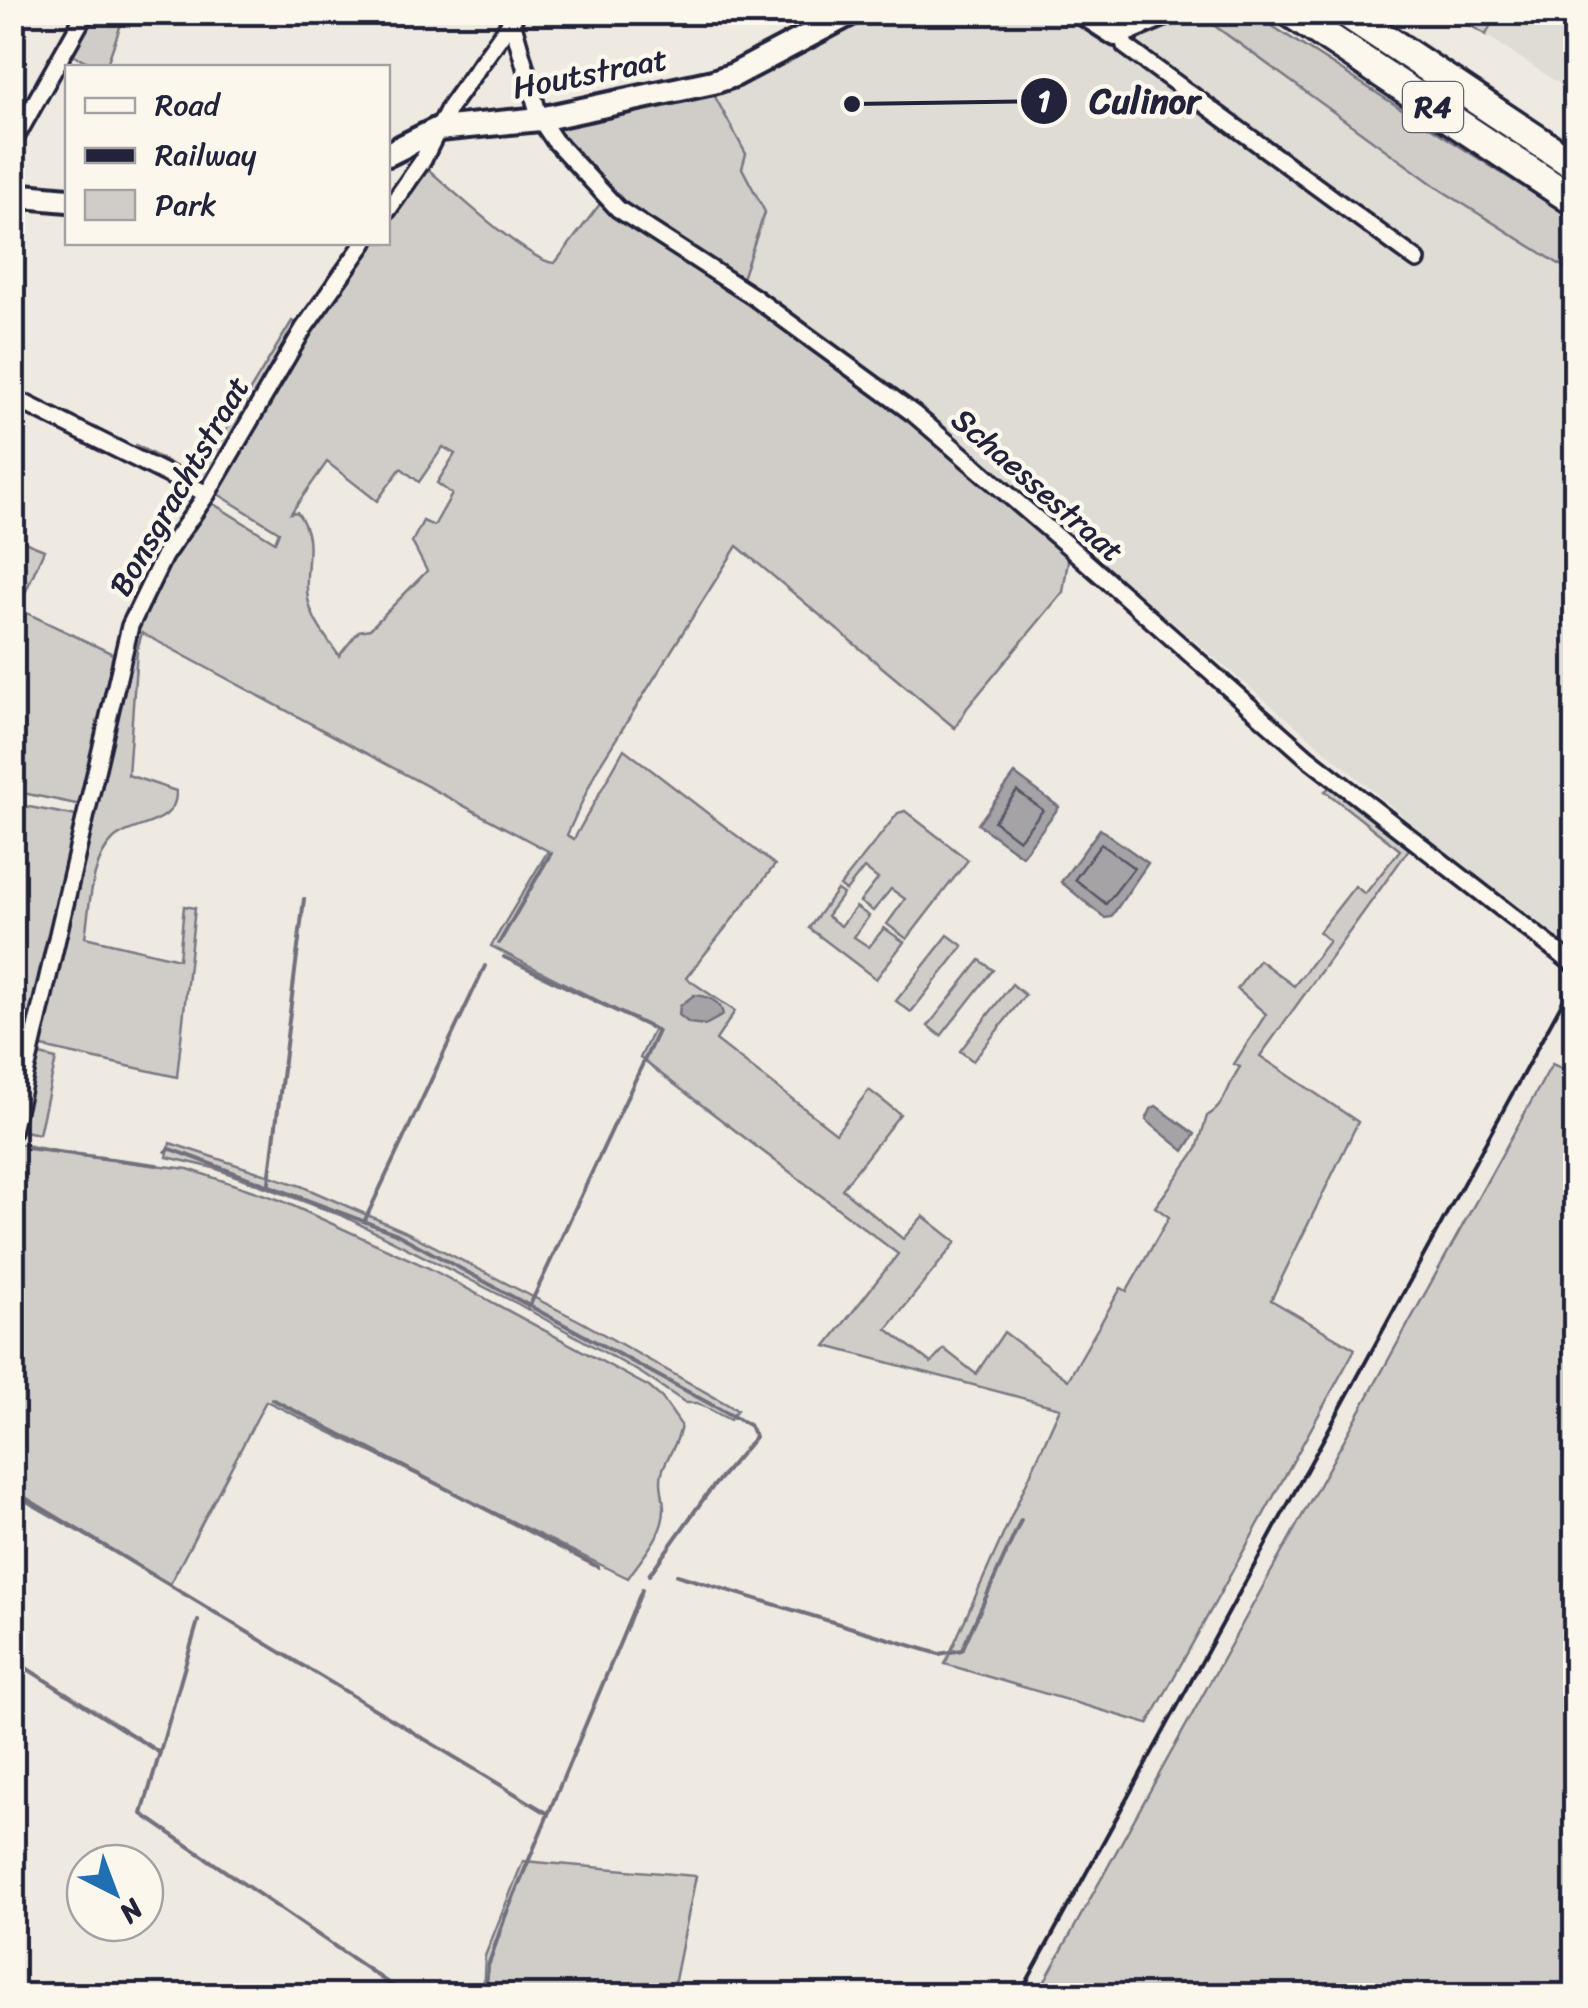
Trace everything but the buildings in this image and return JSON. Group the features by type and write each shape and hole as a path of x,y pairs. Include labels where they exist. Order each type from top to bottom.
{"highway":[{"name":"R4","path":"1290,12 1576,202"},
{"name":"R4","path":"1344,12 1576,166"}],"street":[{"path":"12,144 86,12"},
{"name":"Houtstraat","path":"390,153 438,129 540,119 713,82 734,75 853,12"},
{"path":"1082,12 1110,32 1122,34 1168,12"},
{"name":"Schaessestraat","path":"515,17 540,119 554,140 618,209 754,297 914,414 1308,758 1576,966"},
{"name":"Schaessestraat","path":"438,129 515,17"},
{"path":"1122,34 1126,46 1417,260"},
{"path":"390,207 423,160 438,129"},
{"path":"12,195 65,200"},
{"name":"Bonsgrachtstraat","path":"12,1131 130,626 164,556 207,494 304,328 363,245"},
{"path":"12,398 207,494"}],"shaded area":[{"path":"872,13 1196,13 1441,190 1575,274 1573,959 889,384 741,281 765,212 741,168 746,154 713,93"},
{"path":"1496,13 1575,13 1575,94 1486,35"}],"green space":[{"path":"1223,12 1252,13 1575,220 1575,274 1441,190 1208,21"},
{"path":"1496,12 1486,35 1450,13"},
{"path":"94,13 125,13 107,65 94,65 71,54"},
{"path":"713,93 746,154 742,168 765,212 741,281 635,211 594,176 558,135 560,123"},
{"path":"423,165 508,237 543,260 555,263 600,204 841,366 1069,554 1063,592 967,708 955,728 737,546 596,771 567,835 574,839 624,749 775,865 686,978 735,1011 716,1040 836,1133 869,1090 900,1114 842,1189 903,1239 923,1216 956,1242 887,1329 931,1363 944,1349 976,1374 1004,1332 1068,1380 1121,1288 1127,1291 1169,1217 1155,1207 1197,1149 1207,1116 1223,1100 1240,1067 1234,1064 1266,1014 1237,989 1259,960 1294,986 1329,941 1319,932 1355,886 1365,894 1400,850 1325,791 1330,787 1409,849 1260,1056 1358,1122 1271,1300 1355,1349 1148,1724 945,1664 1060,1408 826,1346 898,1254 640,1058 654,1029 491,946 548,851 142,633 137,650 128,775 176,791 175,803 162,818 121,834 105,849 92,886 85,937 179,959 184,906 195,908 177,1077 38,1046 91,831 129,647 143,606 207,500 275,542 279,532 218,494 216,488 309,333 369,245 390,245 390,214","holes":["443,447 455,454 437,483 452,494 434,526 423,521 412,542 427,571 370,629 359,631 339,656 310,607 307,534 297,512 291,513 327,462 377,501 401,468 419,482"]},
{"path":"292,321 299,325 207,479 194,483 133,449 136,445 194,476 199,475"},
{"path":"12,537 44,550 18,609 113,654 81,805 13,791"},
{"path":"13,804 77,816 13,1113"},
{"path":"905,811 968,860 907,939 887,924 905,899 891,889 873,911 860,902 878,879 864,868 846,891 840,886 898,813"},
{"path":"837,890 843,894 827,916 841,926 856,907 869,916 854,937 869,947 884,928 904,942 876,979 809,928"},
{"path":"948,935 963,946 911,1012 896,1001"},
{"path":"980,960 993,970 941,1036 928,1026"},
{"path":"1012,984 1025,995 973,1061 960,1051"},
{"path":"36,1054 56,1059 39,1134 18,1130"},
{"path":"1552,1064 1576,1075 1576,1849 1571,1865 1576,1867 1575,1995 1037,1995"},
{"path":"15,1143 80,1156 188,1169 280,1200 429,1268 649,1387 681,1425 662,1474 663,1519 651,1545 628,1578 266,1401 170,1584 13,1494"},
{"path":"170,1143 301,1186 404,1231 580,1321 737,1410 730,1420 697,1403 686,1403 518,1304 343,1216 214,1168 167,1157"},
{"path":"523,1861 696,1876 672,1995 483,1995 485,1956"}],"water":[{"path":"1015,774 1059,807 1022,856 978,824"},
{"path":"1100,829 1148,863 1111,917 1105,918 1061,882"},
{"path":"694,995 713,1000 723,1015 705,1025 689,1023 679,1015 680,1006"},
{"path":"1156,1106 1195,1134 1184,1151 1146,1120"}],"waterway":[{"path":"499,943 551,853"},
{"path":"269,1182 304,899"},
{"path":"504,957 658,1031 530,1305"},
{"path":"365,1220 485,966"},
{"path":"27,1148 157,1165"},
{"path":"166,1151 171,1149 395,1233 749,1425 755,1437 707,1494 649,1575"},
{"path":"272,1399 598,1567"},
{"path":"12,1490 547,1813"},
{"path":"677,1575 939,1654 962,1650 1021,1520"},
{"path":"485,1996 488,1966 505,1917 642,1590"},
{"path":"198,1621 142,1814 407,1996"},
{"path":"12,1659 160,1753"}],"railway":[{"path":"1019,1996 1576,977"}],"place":[{"name":"Culinor","path":"852,104"}]}
